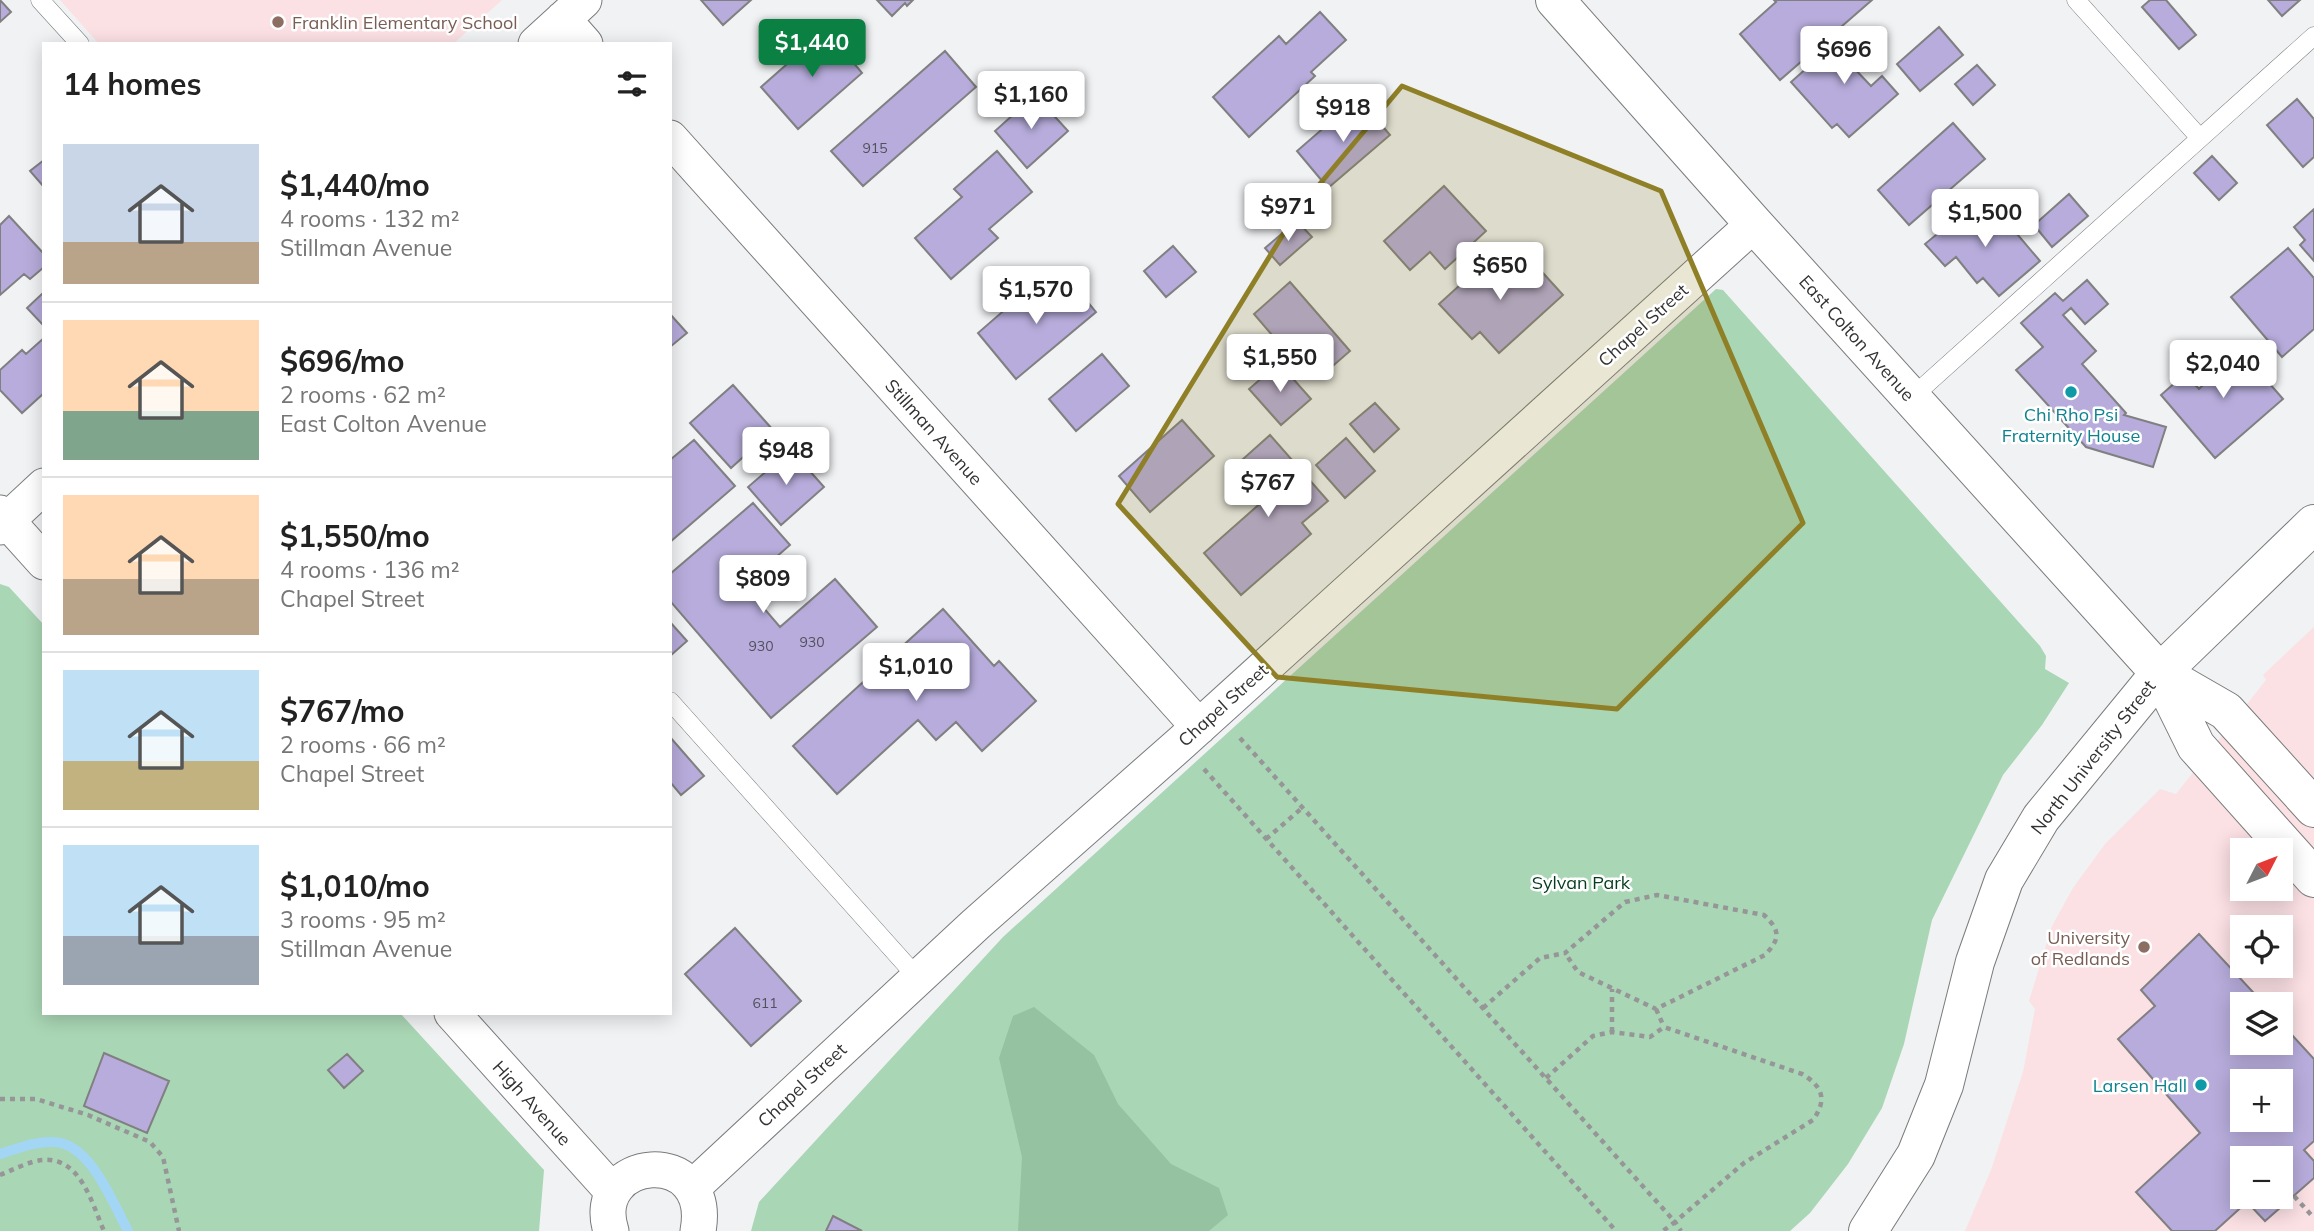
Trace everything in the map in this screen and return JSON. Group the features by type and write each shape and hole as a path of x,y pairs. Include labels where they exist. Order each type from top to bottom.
{"street":[{"name":"East Colton Avenue","path":"1555,0 2160,673 2196,746 2314,878"},
{"path":"540,42 578,21"},
{"name":"Stillman Avenue","path":"672,140 1199,727"},
{"name":"Chapel Street","path":"692,1188 917,977 1199,727 1754,224"},
{"path":"42,488 2,520 42,560"},
{"name":"North University Street","path":"1868,1231 1916,1155 1939,1096 1975,962 2004,880 2040,818 2160,673 2314,524"},
{"name":"East Colton Avenue","path":"2160,673 2226,711 2314,808"},
{"name":"High Avenue","path":"454,1015 613,1192"},
{"path":"611,1231 608,1206 613,1192 623,1180 636,1172 652,1168 667,1170 681,1177 692,1188 699,1202 701,1217 698,1231"}],"lane":[{"path":"40,0 78,42"},
{"path":"2077,0 2199,137"},
{"path":"1911,398 2314,36"},
{"path":"672,703 917,977"}],"path":[{"path":"1199,727 1302,807 1681,1231"},
{"path":"1199,727 1266,839 1616,1231"},
{"path":"1266,839 1302,807"},
{"path":"1483,1009 1540,958 1565,953 1625,902 1657,895 1765,915 1774,924 1777,935 1774,946 1765,955 1656,1009"},
{"path":"1565,953 1578,972 1656,1009 1664,1027 1802,1074 1815,1082 1822,1096 1820,1110 1813,1120 1744,1163 1663,1231"},
{"path":"1612,989 1612,1032"},
{"path":"1546,1078 1593,1036 1612,1032 1650,1037 1664,1027"},
{"path":"0,1099 36,1099 88,1115 150,1142 163,1157 179,1231"},
{"path":"0,1175 41,1160 57,1161 76,1172 104,1231"},
{"path":"2294,1196 2314,1218"}],"highlighted area":[{"path":"1402,86 1661,191 1803,523 1617,709 1277,677 1118,504 1298,210"}],"shaded area":[{"name":"Franklin Elementary School","path":"60,0 502,0 455,42 97,42"},
{"name":"University of Redlands","path":"2314,627 2314,1231 1965,1231 1991,1170 2023,1072 2035,1009 2029,1001 2052,926 2073,888 2105,844 2160,789 2176,794 2266,680 2263,675"}],"green space":[{"name":"Sylvan Park","path":"1716,289 1723,290 2040,646 2046,656 2045,669 2069,683 2042,725 2003,775 1932,920 1904,1044 1882,1108 1848,1164 1810,1213 1790,1231 751,1231 759,1202 1003,937"},
{"path":"0,584 9,587 42,623 42,1015 402,1015 544,1170 539,1231 0,1231"},
{"path":"1034,1007 1094,1055 1118,1104 1171,1164 1219,1188 1228,1215 1209,1231 1018,1231 1022,1157 999,1058 1013,1016"}],"building":[{"path":"0,0 11,12 0,22"},
{"path":"701,0 751,0 723,25"},
{"path":"877,0 913,0 907,6 905,3 892,16"},
{"path":"1774,0 1872,0 1780,80 1740,34 1776,2"},
{"path":"2150,0 2166,0 2196,35 2179,49 2142,7"},
{"path":"2268,0 2300,0 2282,16"},
{"path":"1320,12 1346,40 1311,72 1315,76 1249,137 1213,97 1279,36 1286,44"},
{"path":"1939,27 1963,55 1920,91 1897,64"},
{"path":"828,28 855,59 852,61 862,73 798,129 761,87"},
{"path":"1858,32 1873,49 1852,66 1871,86 1882,76 1898,94 1849,137 1837,124 1832,128 1791,82 1844,35 1849,39"},
{"path":"945,51 976,87 863,186 831,151"},
{"path":"1977,65 1995,85 1973,105 1955,84"},
{"path":"1035,95 1068,131 1027,168 995,131"},
{"path":"2297,99 2314,119 2314,157 2303,167 2267,125"},
{"path":"1350,105 1358,114 1366,107 1390,135 1328,188 1297,151"},
{"path":"1953,123 1985,159 1909,225 1878,190"},
{"path":"997,151 1032,192 989,229 998,238 951,279 915,238 962,197 954,189"},
{"path":"2212,156 2237,183 2219,200 2194,173"},
{"path":"42,162 42,185 30,171"},
{"path":"1444,186 1486,231 1445,269 1430,252 1410,270 1384,241"},
{"path":"2069,194 2088,216 2052,247 2034,225"},
{"path":"1978,205 1992,222 2001,215 2040,261 1999,296 1983,278 1977,283 1956,257 1945,266 1925,244 1960,215 1963,218"},
{"path":"2314,209 2314,261 2300,245 2305,240 2294,227"},
{"path":"9,216 42,252 42,269 30,279 24,274 0,295 0,225"},
{"path":"1297,221 1312,237 1280,265 1265,248"},
{"path":"1173,246 1196,272 1166,297 1144,271"},
{"path":"2288,248 2314,278 2314,329 2282,357 2231,297"},
{"path":"1493,255 1515,279 1533,262 1563,295 1499,353 1480,332 1472,339 1439,304"},
{"path":"1067,277 1096,312 1016,379 978,333 1031,287 1041,299"},
{"name":"Chi Rho Psi Fraternity House","path":"2087,280 2108,304 2085,324 2071,308 2063,315 2096,351 2082,364 2126,413 2124,415 2166,427 2153,467 2086,447 2016,370 2043,347 2021,323 2055,293 2063,301"},
{"path":"1290,282 1350,351 1327,371 1316,360 1303,371 1254,314"},
{"path":"42,294 42,324 27,308"},
{"path":"672,316 687,333 672,345"},
{"path":"42,340 42,395 22,413 0,390 0,370 22,350 26,354"},
{"path":"2234,343 2283,399 2215,458 2161,395 2185,374 2199,389 2208,380 2201,372"},
{"path":"1102,354 1129,386 1076,431 1049,399"},
{"path":"1279,363 1311,399 1281,425 1249,389"},
{"path":"733,385 773,430 731,468 690,423"},
{"path":"1375,403 1399,429 1374,452 1350,424"},
{"path":"1182,420 1214,456 1150,512 1119,476"},
{"path":"1270,435 1328,501 1302,523 1311,534 1241,595 1204,553 1272,493 1243,459"},
{"path":"1346,438 1375,471 1345,498 1316,465"},
{"path":"694,440 735,486 672,540 672,458"},
{"path":"791,450 824,487 781,525 748,487"},
{"path":"753,503 790,545 744,585 780,627 835,579 877,627 771,718 672,603 672,572"},
{"path":"943,609 994,666 999,661 1036,701 982,751 956,722 936,740 918,720 837,794 793,746"},
{"path":"672,624 687,641 672,654"},
{"path":"672,739 704,776 681,795 672,784"},
{"path":"735,928 801,1001 751,1046 685,974"},
{"name":"Larsen Hall","path":"2199,934 2230,967 2230,978 2240,978 2253,992 2230,992 2230,1055 2293,1055 2293,1036 2314,1059 2314,1141 2304,1150 2314,1161 2314,1178 2293,1196 2293,1146 2230,1146 2230,1209 2239,1209 2215,1231 2172,1231 2136,1192 2200,1133 2118,1039 2155,1006 2141,990"},
{"path":"104,1053 169,1081 147,1133 84,1106"},
{"path":"347,1054 363,1071 344,1088 328,1070"},
{"name":"Larsen Hall","path":"2254,1209 2279,1209 2265,1221"},
{"path":"833,1216 862,1231 826,1231"}],"waterway":[{"path":"0,1154 26,1146 54,1142 79,1152 99,1176 128,1231"}],"place":[{"name":"Franklin Elementary School","path":"278,22"},
{"name":"Chi Rho Psi Fraternity House","path":"2071,392"},
{"name":"University of Redlands","path":"2144,947"},
{"name":"Larsen Hall","path":"2201,1085"}]}
